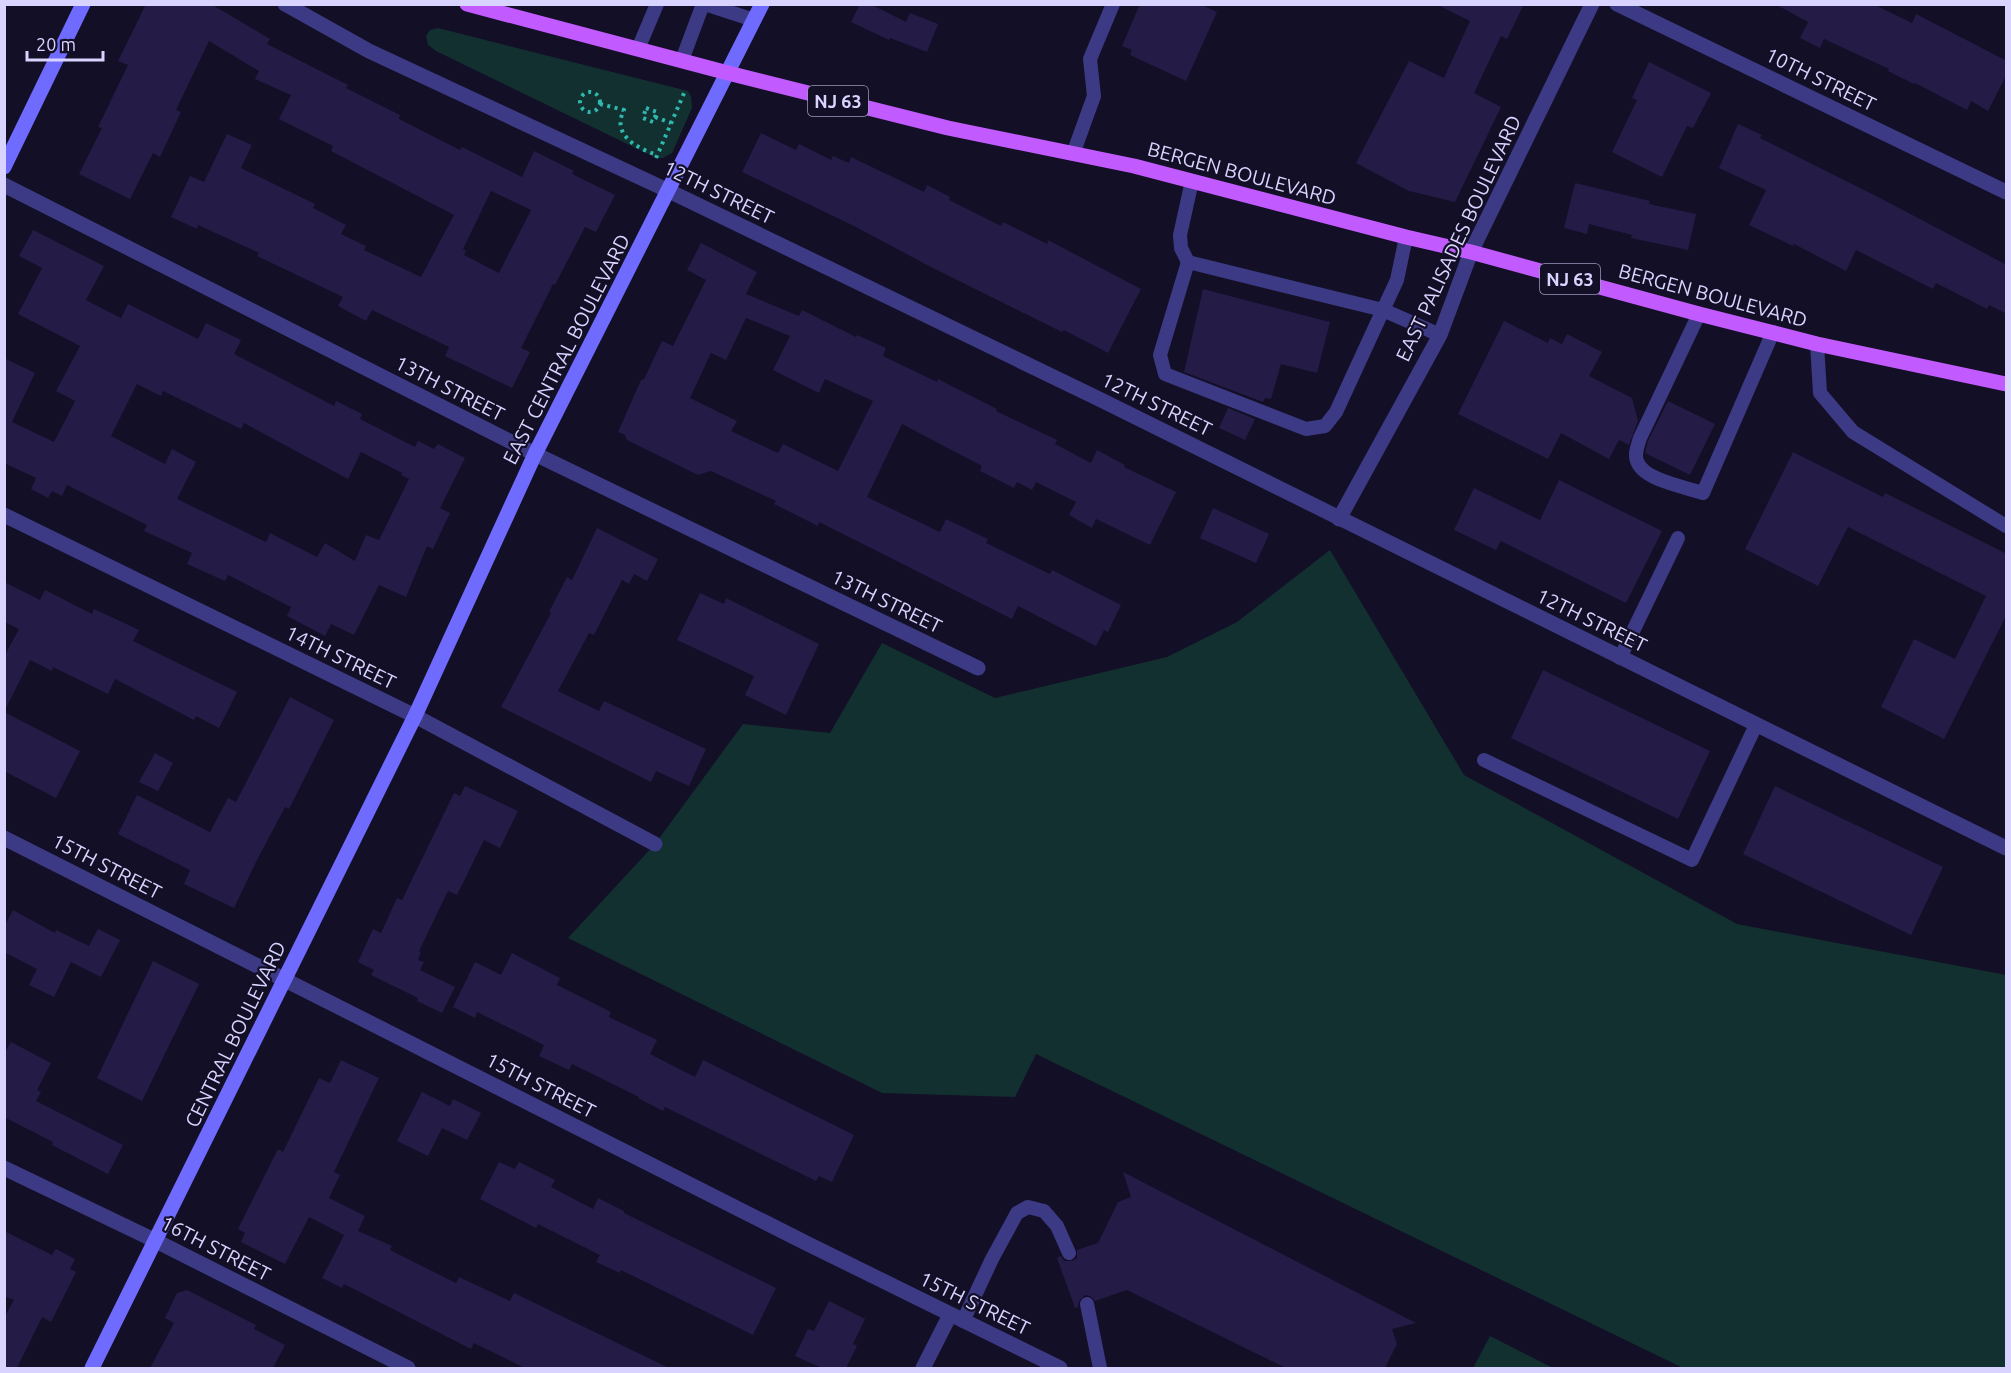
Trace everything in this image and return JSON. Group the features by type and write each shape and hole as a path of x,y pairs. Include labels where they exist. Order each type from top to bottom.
{"main road":[{"path":"4,167 83,4"},
{"name":"BERGEN BOULEVARD","path":"467,4 948,128 1134,166 1817,344 2007,384"},
{"name":"EAST CENTRAL BOULEVARD","path":"415,716 535,454 762,4"},
{"name":"CENTRAL BOULEVARD","path":"92,1368 415,716"}],"street":[{"name":"12TH STREET","path":"285,4 369,51 669,191 1097,398 2007,848"},
{"name":"EAST PALISADES BOULEVARD","path":"1339,519 1440,335 1471,252 1593,4"},
{"name":"10TH STREET","path":"1617,4 2007,192"},
{"name":"13TH STREET","path":"4,185 535,454 978,668"},
{"name":"14TH STREET","path":"4,514 415,716 655,844"},
{"name":"15TH STREET","path":"4,838 1060,1368"},
{"name":"16TH STREET","path":"4,1168 156,1241 408,1368"},
{"path":"923,1368 957,1318"}],"lane":[{"path":"639,49 657,4"},
{"path":"682,60 704,4 754,21"},
{"path":"1073,154 1094,96 1090,59 1113,4"},
{"path":"1192,181 1180,235 1181,248 1188,262 1160,355 1165,374 1306,429 1325,426 1336,412 1397,280 1406,237"},
{"path":"1188,262 1383,310 1440,335"},
{"path":"1700,314 1640,438 1636,461 1647,475 1703,493 1773,332"},
{"path":"1817,344 1820,393 1853,432 2007,526"},
{"path":"1620,657 1678,538"},
{"path":"1484,759 1692,860 1756,725"},
{"path":"957,1318 1017,1213 1028,1207 1044,1211 1058,1226 1069,1253"},
{"path":"1088,1304 1100,1368"}],"path":[{"path":"600,104 624,110 620,122 624,136 636,147 657,157 686,91"},
{"path":"586,92 592,92 599,98 600,104 596,110 590,112 581,106 580,100 586,92"},
{"path":"655,117 671,123"}],"green space":[{"path":"438,28 688,91 692,108 672,153 663,158 656,158 436,51 428,45 426,36 430,30"},
{"path":"1330,550 1464,775 1737,924 2006,975 2006,1368 1683,1368 1036,1054 1015,1097 882,1093 568,938 655,844 743,724 830,733 882,643 995,698 1167,657 1237,622"},
{"path":"1490,1336 1553,1368 1473,1368"}],"building":[{"path":"146,4 211,4 270,39 267,44 348,85 346,88 400,115 399,119 460,150 462,147 522,177 534,151 574,171 572,174 615,195 596,232 585,227 555,285 553,284 521,348 530,352 512,388 445,356 449,347 372,310 366,321 338,306 343,297 257,256 259,253 198,225 197,229 171,217 190,176 204,182 227,134 252,145 241,168 315,204 313,208 346,225 341,234 366,246 364,250 421,277 454,215 331,151 333,146 279,119 291,95 255,79 259,71 209,41 176,110 181,112 160,157 153,153 130,199 79,174 102,128 98,127 128,65 118,61","holes":["491,191 531,210 499,273 464,255 466,251 463,249"]},
{"path":"860,4 870,4 906,22 910,13 938,24 927,52 890,38 889,40 851,22"},
{"path":"1140,4 1200,4 1217,12 1186,81 1130,55 1132,50 1122,46"},
{"path":"1436,4 1524,4 1507,39 1501,36 1474,93 1501,107 1455,202 1409,191 1356,163 1409,61 1444,78 1470,21"},
{"path":"1775,4 1873,4 1912,23 1916,14 2007,61 2007,74 1988,111 1971,101 1967,110 1888,71 1889,69 1824,39 1820,48 1800,38 1808,22"},
{"path":"1649,62 1711,93 1693,128 1687,126 1662,177 1612,152 1637,100 1632,98"},
{"path":"1738,124 1762,135 1760,138 2007,265 2007,314 1989,305 1987,309 1936,283 1933,289 1856,250 1846,271 1794,244 1793,246 1749,225 1766,190 1719,168"},
{"path":"761,133 796,150 799,144 831,160 833,156 849,163 851,157 924,192 927,185 950,197 949,200 1001,226 1003,222 1047,244 1048,240 1141,289 1108,353 742,172"},
{"path":"1575,183 1650,201 1649,204 1696,214 1688,250 1631,238 1632,235 1589,224 1587,234 1564,228"},
{"path":"33,230 104,266 86,300 121,318 128,304 198,339 206,323 241,340 234,354 334,406 336,401 362,414 360,419 415,447 418,441 434,449 438,444 465,458 440,508 450,513 433,549 427,546 406,597 379,585 354,635 331,624 325,636 287,616 291,607 228,575 225,581 187,564 192,553 144,531 147,525 67,485 62,496 52,491 48,498 31,489 36,478 4,463 4,358 35,373 12,422 54,442 75,401 56,391 80,346 18,314 42,268 19,256","holes":["137,384 161,396 163,391 241,429 244,423 348,479 361,452 409,479 379,540 366,535 355,561 325,543 317,557 270,533 266,542 177,499 196,462 172,449 165,464 111,436"]},
{"path":"701,243 757,272 746,294 799,316 802,310 856,337 857,335 886,348 883,356 937,382 938,379 997,409 996,411 1057,440 1055,444 1091,463 1097,450 1125,465 1124,467 1176,492 1150,545 1096,519 1092,528 1069,515 1076,502 1036,482 1032,490 1017,482 1014,488 980,471 982,466 902,424 867,497 940,532 946,519 988,539 986,543 1050,574 1052,570 1121,605 1108,632 1104,630 1096,646 1018,606 1012,619 819,522 818,526 774,504 776,501 711,471 698,475 627,440 625,435 618,432 641,380 644,379 662,341 673,346 706,280 687,270","holes":["746,318 790,336 773,370 819,393 825,379 873,401 838,471 783,444 778,453 731,431 737,421 690,398 711,353 726,360"]},
{"path":"1203,289 1330,322 1317,373 1281,364 1271,399 1265,398 1263,402 1184,372"},
{"path":"1504,321 1548,343 1550,338 1562,344 1567,334 1602,352 1589,376 1632,398 1638,421 1629,445 1619,440 1609,459 1561,433 1548,459 1458,414"},
{"path":"1668,401 1715,424 1690,475 1645,453 1648,441"},
{"path":"1228,408 1255,419 1245,440 1219,428"},
{"path":"1793,452 1883,497 1885,493 2007,554 2007,614 1944,739 1881,707 1914,639 1955,659 1986,596 1848,527 1818,586 1745,549"},
{"path":"1559,480 1662,531 1626,603 1501,541 1496,550 1454,530 1474,488 1540,520"},
{"path":"1213,508 1269,534 1256,563 1200,538"},
{"path":"597,528 658,559 647,581 634,574 629,584 622,580 594,635 589,633 558,691 599,711 604,701 706,749 689,786 656,771 651,782 501,707 551,613 549,612 567,577 572,580"},
{"path":"4,582 40,600 45,590 92,614 94,609 120,621 139,630 133,641 237,692 219,728 196,716 194,720 115,679 108,694 53,667 52,671 30,660 4,712 4,657 19,629 4,622"},
{"path":"700,593 724,604 726,598 819,644 786,715 745,695 754,676 677,640"},
{"path":"1543,670 1710,751 1678,819 1511,738"},
{"path":"290,697 334,720 289,809 285,807 234,908 184,884 190,870 118,834 137,795 210,832 228,798 236,802"},
{"path":"4,712 80,751 56,798 4,771"},
{"path":"155,753 173,763 158,791 139,782"},
{"path":"465,786 518,811 500,848 484,840 457,895 448,891 419,951 421,952 418,960 424,962 420,970 455,987 442,1013 417,1001 418,998 371,975 374,970 358,962 373,929 381,933 397,898 402,900 454,793 460,796"},
{"path":"1775,786 1943,867 1911,935 1743,854"},
{"path":"13,910 55,933 56,930 89,946 98,929 120,940 101,977 71,962 54,997 29,985 37,969 4,952 4,927"},
{"path":"512,953 560,978 557,985 611,1012 609,1017 657,1040 650,1054 695,1077 703,1060 854,1135 832,1182 819,1176 816,1181 665,1107 663,1111 572,1064 569,1070 539,1056 544,1045 477,1012 475,1018 453,1007 475,962 501,975"},
{"path":"153,961 199,984 142,1101 97,1078"},
{"path":"11,1042 51,1063 37,1090 41,1092 36,1101 123,1145 108,1174 4,1117 4,1054"},
{"path":"341,1060 379,1078 334,1172 340,1175 329,1198 365,1216 358,1231 392,1246 390,1250 456,1283 459,1277 510,1301 514,1293 669,1368 525,1368 474,1343 471,1349 344,1284 342,1288 322,1278 344,1235 309,1217 285,1264 241,1242 245,1233 238,1229 278,1149 283,1152 319,1078 330,1083"},
{"path":"422,1092 450,1106 453,1099 481,1113 467,1140 442,1128 428,1156 397,1141"},
{"path":"499,1162 515,1169 519,1162 555,1180 551,1187 593,1209 598,1198 776,1288 753,1335 621,1270 620,1273 596,1262 600,1255 538,1224 536,1228 480,1199"},
{"path":"1123,1172 1416,1323 1392,1329 1397,1344 1385,1368 1286,1368 1127,1290 1095,1301 1085,1295 1075,1308 1057,1258 1061,1256 1064,1261 1072,1261 1077,1258 1077,1250 1098,1243 1118,1202 1131,1197"},
{"path":"4,1231 52,1255 56,1249 75,1259 70,1269 76,1272 51,1322 42,1317 17,1368 4,1368 4,1318 14,1300 4,1296"},
{"path":"187,1290 256,1325 254,1329 285,1345 273,1368 150,1368 174,1323 165,1318 177,1293"},
{"path":"829,1301 865,1319 853,1344 857,1346 846,1368 822,1368 795,1356 808,1329 814,1331"}]}
